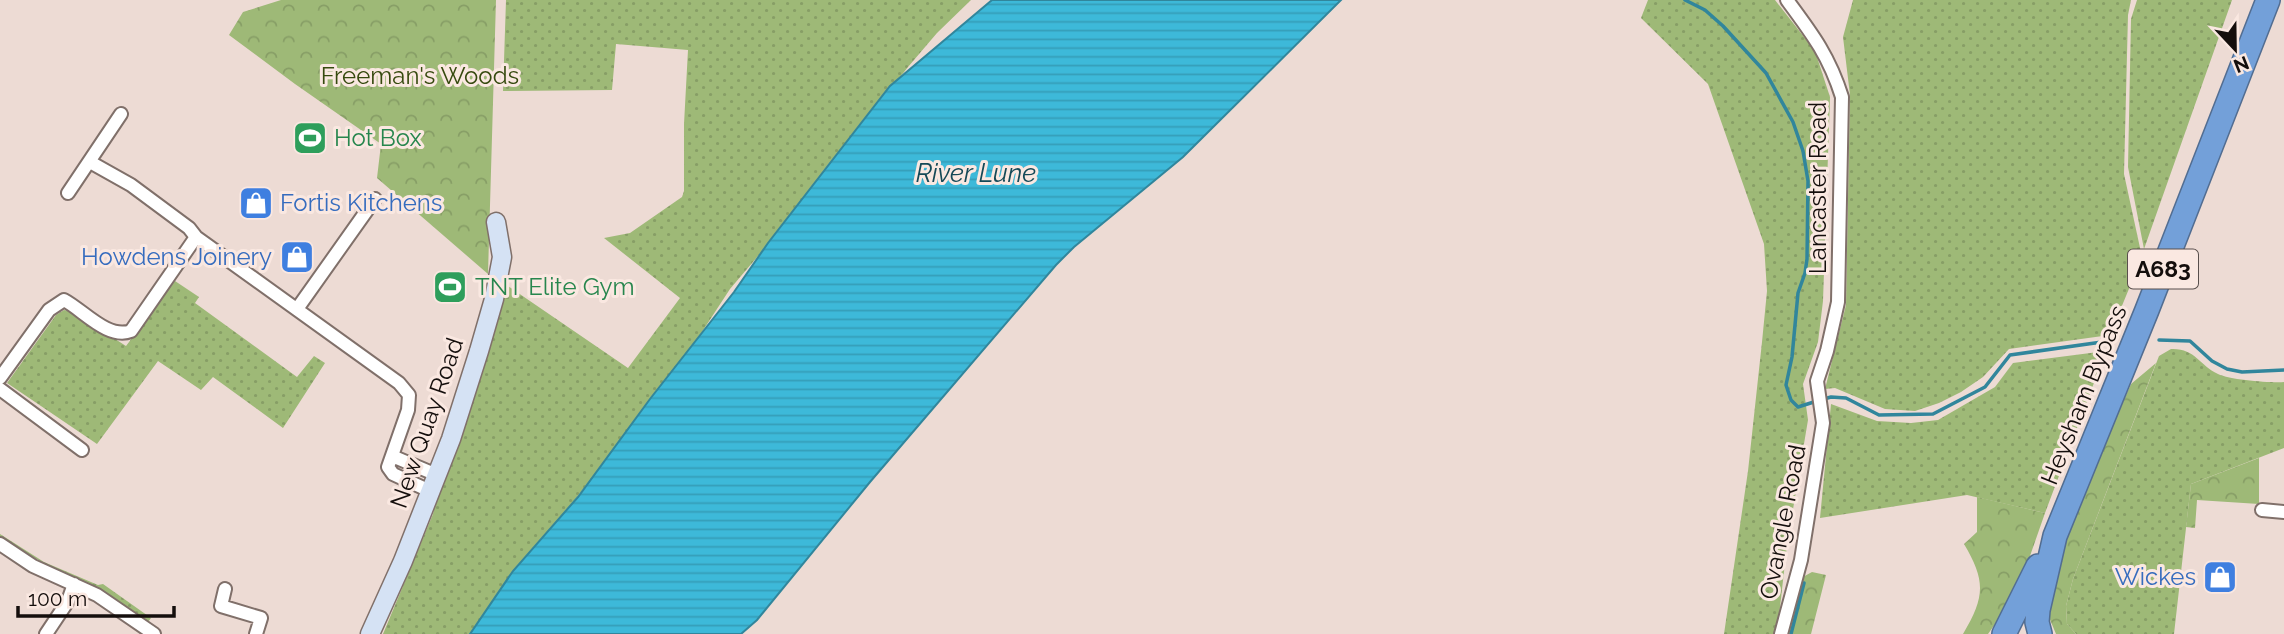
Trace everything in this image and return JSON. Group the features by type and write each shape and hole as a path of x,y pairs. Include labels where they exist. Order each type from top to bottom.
{"highway":[{"name":"Heysham Bypass","path":"2040,634 2037,616 2055,536 2268,0"},
{"name":"Heysham Bypass","path":"2004,634 2042,556 2055,536"}],"street":[{"name":"Lancaster Road","path":"1787,0 1817,40 1833,68 1842,97 1838,302 1828,351 1816,388"},
{"path":"68,193 121,114"},
{"path":"90,162 131,185 189,228 196,237 399,383 409,395 408,410 392,456 433,483"},
{"path":"297,309 375,199"},
{"name":"New Quay Road","path":"370,634 403,561 461,407 494,299 502,257 496,222"},
{"path":"0,377 49,310 64,300 110,331 131,331 196,237"},
{"name":"Ovangle Road","path":"1781,634 1801,560 1822,418 1816,388"},
{"path":"0,389 82,450"},
{"path":"2262,510 2284,512"},
{"path":"0,544 33,566 97,595 154,634"},
{"path":"46,634 68,601 74,584"},
{"path":"225,589 220,606 261,618 256,634"}],"green space":[{"name":"Freeman's Woods","path":"281,0 496,0 488,274 377,178 381,144 229,35 243,12"},
{"path":"506,0 971,0 937,33 908,67 730,289 654,398 472,632 383,634 433,514 439,483 505,284 628,368 680,298 604,238 630,233 682,197 688,50 616,44 612,90 503,91"},
{"path":"1648,0 1775,0 1815,51 1830,97 1823,301 1818,342 1803,384 1808,420 1787,545 1777,634 1724,634 1748,471 1762,342 1767,291 1764,244 1708,84 1641,18"},
{"path":"1853,0 2131,0 2128,15 2124,174 2142,257 2110,335 2009,349 1983,377 1961,392 1915,411 1885,409 1835,388 1825,389 1846,305 1850,95 1843,37"},
{"path":"2137,0 2232,0 2144,249 2128,167 2131,19"},
{"path":"175,281 199,297 195,303 297,377 314,356 325,363 283,428 213,377 201,390 158,361 97,444 7,383 56,315 64,310 73,312 126,346"},
{"path":"2171,349 2186,351 2224,376 2251,381 2284,382 2284,448 2191,484 2174,634 2076,634 2067,624 2066,606 2073,579 2159,356"},
{"path":"2106,351 2045,513 1967,495 1820,518 1831,404 1877,421 1911,423 1938,420 1995,387 2013,363"},
{"path":"2156,363 2073,579 2066,606 2067,624 2076,634 2056,634 2046,610 2086,485 2131,384"},
{"path":"2259,458 2259,504 2197,500 2195,528 2186,527 2191,484"},
{"path":"1977,497 2045,513 2017,593 1988,634 1963,634 1979,599 1976,568 1964,544 1977,532"},
{"path":"0,534 44,562 98,585 103,584 151,618 146,625 140,617 113,598 110,600 15,549 0,539"},
{"path":"1812,572 1826,575 1811,634 1787,634 1801,578"}],"water":[{"name":"River Lune","path":"992,0 1341,0 1183,157 1056,265 870,482 757,620 741,634 470,634 513,571 578,497 734,292 768,243 890,86"}],"waterway":[{"path":"1685,0 1705,10 1723,26 1766,73 1793,122 1803,151 1808,181 1807,259 1798,293 1792,357 1786,385 1791,400 1798,407 1817,401"},
{"path":"2159,340 2190,341 2212,361 2227,369 2242,372 2284,370"},
{"path":"1824,399 1846,398 1879,415 1933,414 1985,387 2010,355 2102,342 2109,344"},
{"path":"1791,634 1804,583"}],"place":[{"name":"Hot Box","path":"310,138"},
{"name":"Fortis Kitchens","path":"256,203"},
{"name":"Howdens Joinery","path":"297,257"},
{"name":"TNT Elite Gym","path":"450,287"},
{"name":"Wickes","path":"2220,577"}]}
